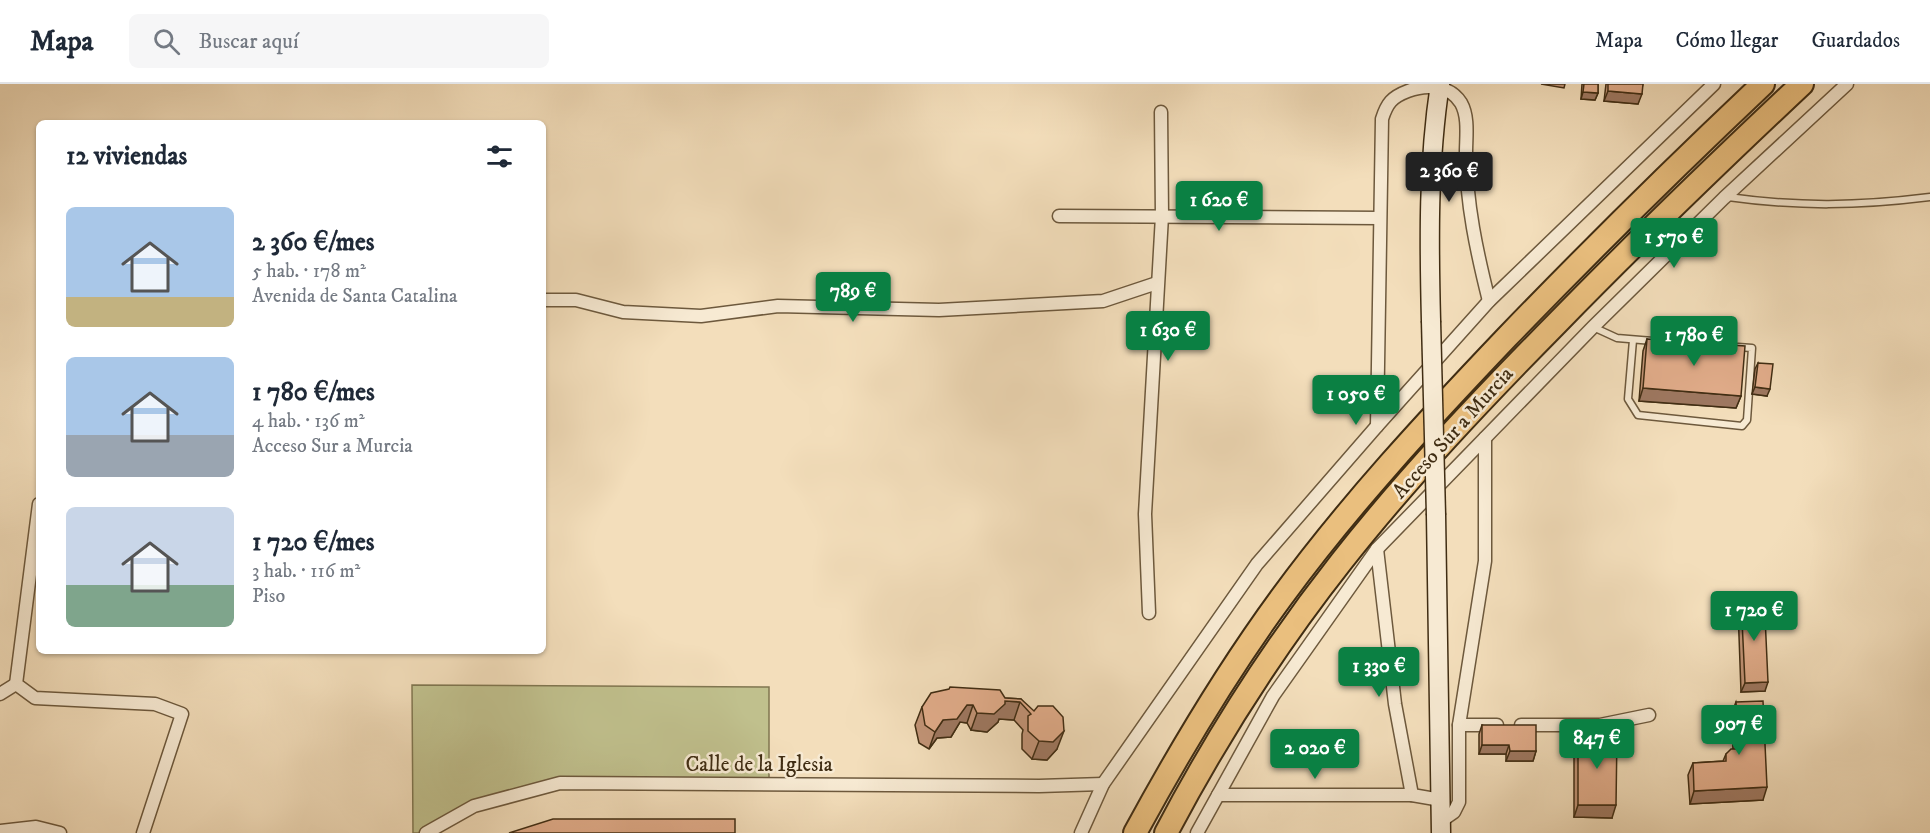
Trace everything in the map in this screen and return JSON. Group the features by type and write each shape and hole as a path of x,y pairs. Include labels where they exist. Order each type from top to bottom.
{"highway":[{"name":"Acceso Sur a Murcia","path":"1135,833 1185,744 1252,638 1362,496 1422,427 1572,270 1764,84"},
{"name":"Acceso Sur a Murcia","path":"1166,833 1245,696 1321,588 1374,521 1524,356 1690,191 1802,84"}],"main road":[{"path":"1440,86 1431,169 1430,246 1441,827"}],"street":[{"path":"1081,833 1103,784 1257,564 1489,301 1714,84"},
{"path":"1197,833 1273,696 1377,549 1593,327 1726,196 1848,84"},
{"path":"1377,426 1382,119 1386,105 1400,94 1417,87 1440,86 1454,95 1462,104 1466,116 1466,159 1474,242 1489,301"},
{"path":"1149,613 1144,514 1162,216 1161,112"},
{"path":"1059,216 1379,218"},
{"path":"546,300 576,300 623,312 701,315 778,306 939,310 1103,302 1157,283"},
{"path":"1441,827 1459,802 1459,725 1485,561 1485,438"},
{"path":"16,684 36,527"},
{"path":"1377,549 1395,704 1412,795"},
{"path":"0,694 16,684"},
{"path":"16,684 35,698 155,704 182,714 143,833"},
{"path":"1459,725 1600,725 1649,715"},
{"name":"Calle de la Iglesia","path":"426,833 474,806 560,783 1016,786 1103,784"},
{"path":"1218,795 1412,795 1441,800"},
{"path":"0,831 36,827 60,833"}],"lane":[{"path":"1726,196 1808,205 1869,204 1930,197"},
{"path":"1593,327 1617,338 1657,341"},
{"path":"1633,340 1628,399 1638,415 1742,426 1747,420 1752,348 1728,346"}],"green space":[{"path":"412,685 769,687 769,784 560,783 474,806 426,833 413,833"}],"building":[{"path":"1584,84 1598,84 1598,93 1583,92"},
{"path":"1608,84 1643,84 1642,94 1608,91"},
{"path":"1647,339 1745,346 1741,396 1643,388"},
{"path":"1758,363 1773,364 1770,389 1755,387"},
{"path":"1760,598 1761,616 1765,616 1768,682 1745,683 1741,599"},
{"path":"950,687 1000,690 1005,698 1021,699 1034,711 1038,706 1053,706 1063,717 1064,731 1053,742 1039,741 1028,731 1028,716 1031,714 1020,702 1005,701 1005,704 994,714 977,713 973,705 967,705 957,719 943,720 935,732 925,725 922,707 931,693"},
{"path":"1763,701 1767,787 1694,791 1693,763 1726,761 1726,754 1731,749 1738,749 1736,702"},
{"path":"1482,725 1536,725 1536,751 1510,751 1509,745 1482,745"},
{"path":"1578,734 1617,735 1616,805 1578,805"},
{"path":"553,819 735,819 735,833 509,833"}]}
